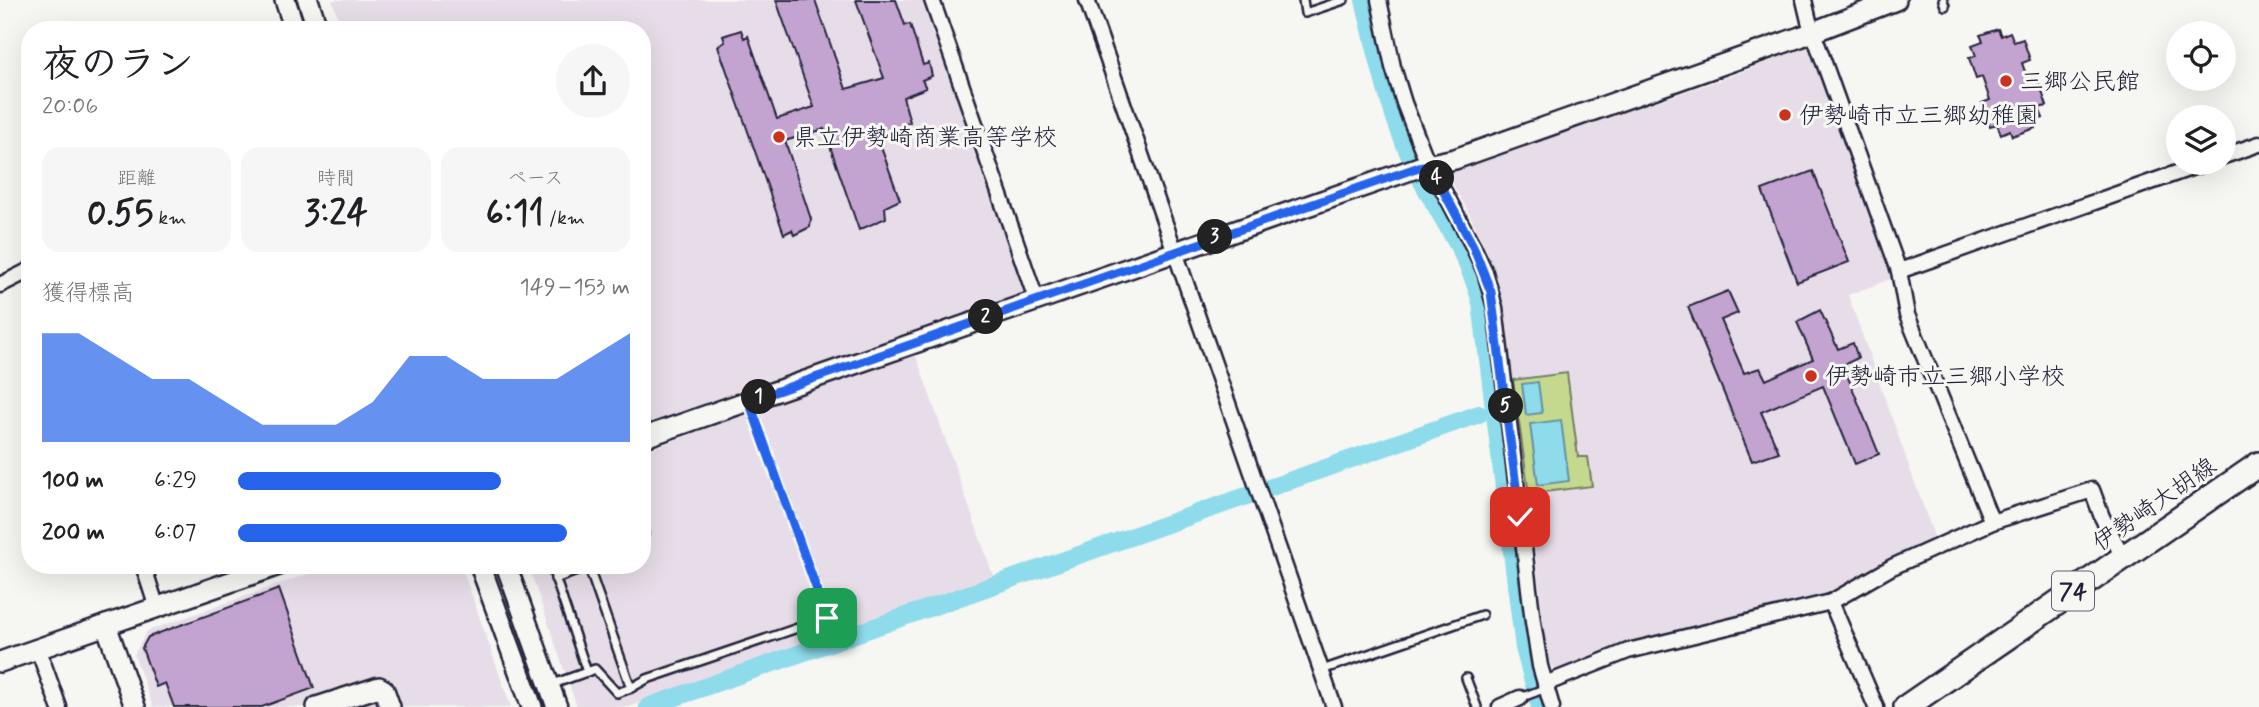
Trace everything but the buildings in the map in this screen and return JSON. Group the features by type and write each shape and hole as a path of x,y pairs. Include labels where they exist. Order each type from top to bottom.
{"main road":[{"name":"伊勢崎大胡線","path":"1906,707 2259,464"}],"street":[{"path":"285,0 292,21"},
{"path":"308,0 315,21"},
{"path":"932,0 1037,299"},
{"path":"1087,0 1334,707"},
{"path":"1379,0 1419,168 1473,246 1485,272 1494,309 1543,688 1552,707"},
{"path":"1804,0 1899,271 1907,315 1992,522"},
{"path":"651,436 1174,251 1419,168 1455,159 1896,0"},
{"path":"2236,152 2259,144"},
{"path":"1899,271 2019,223 2168,175"},
{"path":"1,281 21,273"},
{"path":"1543,688 1628,652 1831,602 1892,566 1992,522 2092,490 2102,517 2123,557"},
{"path":"146,574 157,608"},
{"path":"0,662 253,574"},
{"path":"483,574 532,707"},
{"path":"509,574 557,707"},
{"path":"1831,602 1875,707"},
{"path":"106,625 135,707"},
{"path":"38,649 59,707"},
{"path":"317,707 379,687 384,690 390,707"},
{"path":"1500,707 1525,696"}],"lane":[{"path":"1303,0 1305,13 1344,0"},
{"path":"549,685 596,669 617,693 647,679 827,618 749,401"},
{"path":"554,574 587,672"},
{"path":"555,579 568,574"},
{"path":"591,574 631,688"},
{"path":"1321,670 1482,615"},
{"path":"1466,678 1477,707"},
{"path":"1525,696 1543,688"}],"shaded area":[{"path":"332,0 923,0 1027,293 651,425 651,21 339,21"},
{"path":"1809,46 1893,278 1848,295 1936,542 1873,569 1845,586 1819,597 1633,645 1558,671 1550,665 1546,649 1529,494 1503,303 1485,248 1449,177 1453,170 1723,79"},
{"path":"915,353 994,578 628,707 577,707 531,574 651,574 651,449"},
{"path":"308,574 464,574 511,707 153,707 134,655 147,631"}],"green space":[{"path":"1567,373 1578,457 1588,457 1592,486 1529,494 1513,380"}],"water":[{"path":"1538,382 1542,413 1526,415 1522,384"},
{"path":"1561,420 1569,481 1538,485 1530,424"}],"waterway":[{"path":"1364,0 1384,81 1403,140 1459,247 1481,303 1524,648 1540,707"},
{"path":"648,707 1479,414"}],"place":[{"name":"三郷公民館","path":"2006,81"},
{"name":"伊勢崎市立三郷幼稚園","path":"1785,115"},
{"name":"県立伊勢崎商業高等学校","path":"779,137"},
{"name":"伊勢崎市立三郷小学校","path":"1811,376"}],"route":[{"path":"827,618 749,401 1422,166 1430,166 1443,188 1473,246 1491,292 1520,517"}]}
